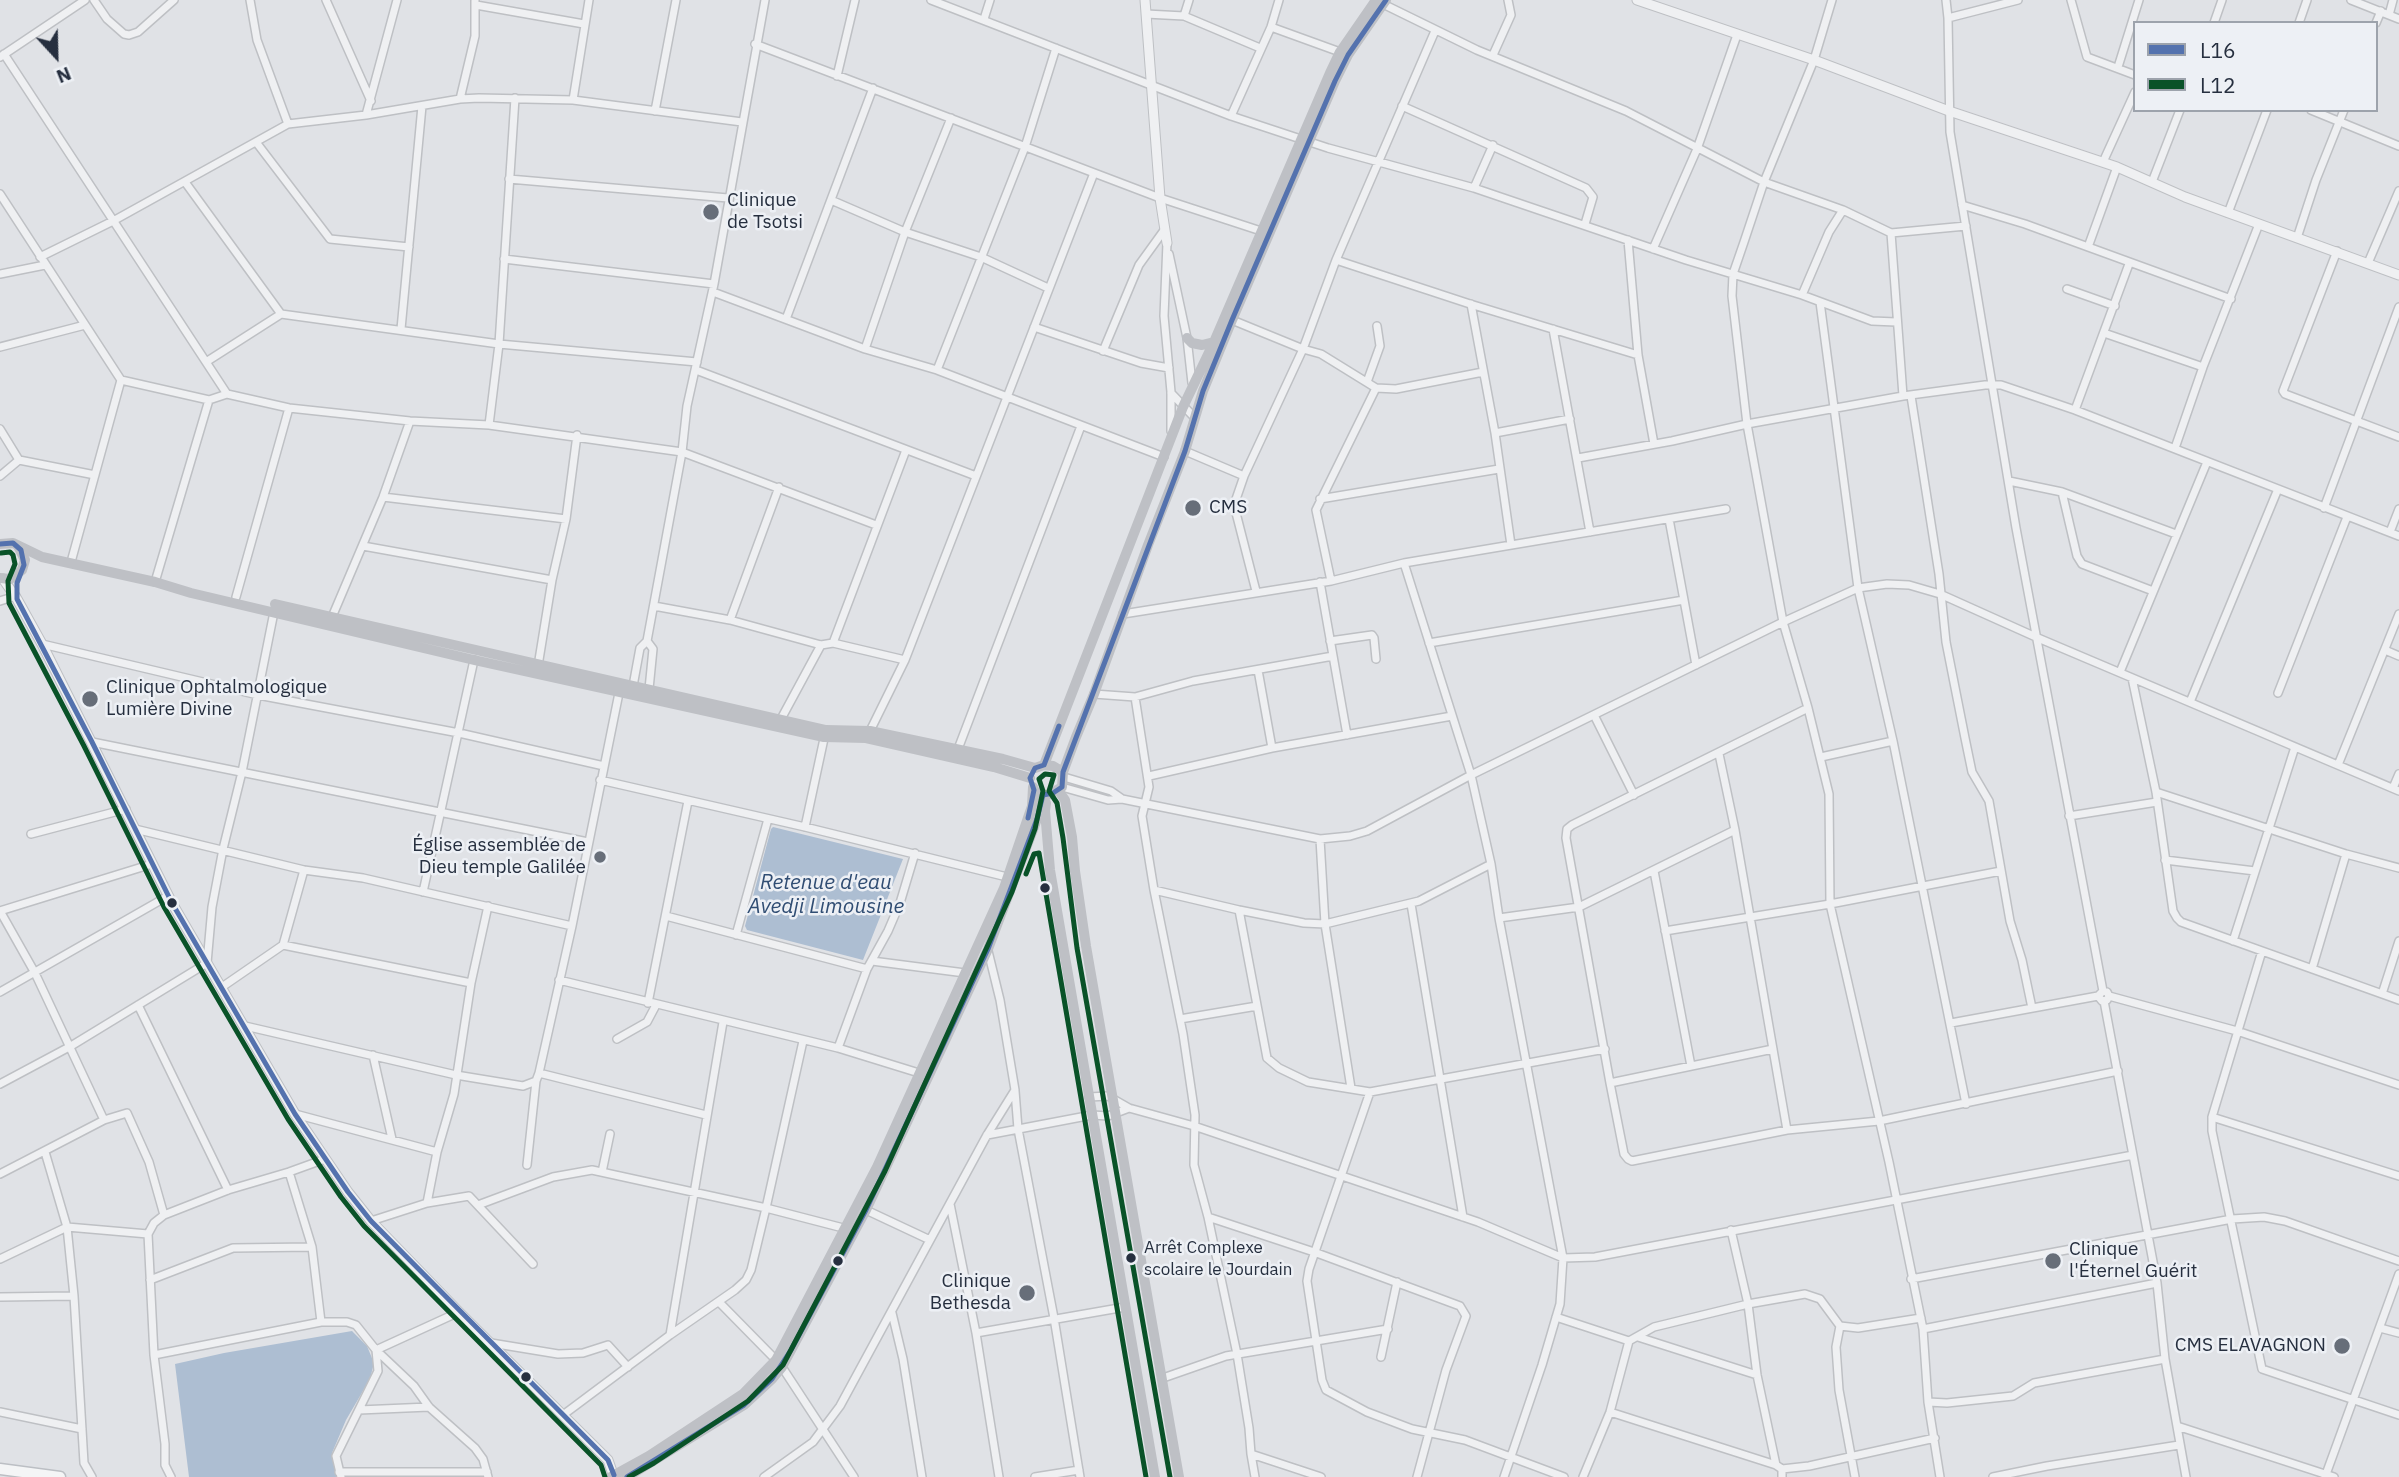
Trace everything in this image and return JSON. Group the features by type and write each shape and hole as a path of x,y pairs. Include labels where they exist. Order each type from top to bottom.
{"main road":[{"path":"850,1230 866,1210 988,949 1027,847 1094,694 1185,451 1203,391 1340,52 1382,1"},
{"path":"1037,770 1183,407 1261,231 1348,55 1382,1"},
{"path":"1187,338 1192,343 1202,345 1214,342"},
{"path":"0,544 7,542 42,557 171,587 332,617 538,666 781,719 825,733 870,731 958,749 1037,770 1065,800 1080,908 1179,1477"},
{"path":"2,579 16,577 21,572 25,560 18,546"},
{"path":"25,560 42,557"},
{"path":"171,587 236,597 474,660 619,693 825,733 866,738 1004,770 1059,767 1045,811 1047,847 1154,1477"},
{"path":"627,1477 744,1405 772,1379 850,1230 1007,877 1026,827 1053,787"},
{"path":"1027,847 1040,843 1047,847"},
{"path":"613,1476 649,1456 743,1394 779,1363"},
{"path":"0,1469 60,1477"}],"street":[{"path":"85,0 2,55 227,394"},
{"path":"94,0 107,19 124,34 129,35 138,32 174,0"},
{"path":"250,0 261,50 288,124"},
{"path":"326,0 371,101"},
{"path":"366,115 397,0"},
{"path":"573,100 589,0"},
{"path":"655,111 676,0"},
{"path":"633,686 640,648 647,640 682,452 687,406 713,288 765,0"},
{"path":"838,76 855,0"},
{"path":"931,0 1231,117 1474,188 1653,249 1802,295 1872,321 1896,322"},
{"path":"984,19 990,0"},
{"path":"1145,0 1164,229 1187,338 1193,385 1203,391"},
{"path":"1184,16 1189,0"},
{"path":"1231,117 1271,27 1279,0"},
{"path":"1493,55 1511,15 1508,0"},
{"path":"1637,0 1814,60 1949,111 2117,167 2228,213 2399,275"},
{"path":"1832,0 1814,60 1764,182 1733,274 1732,296 1747,424 1783,622 1821,757 1830,808 1830,904 1923,1329 1928,1402 1940,1477"},
{"path":"1946,0 1950,132 2069,816 2157,1283 2165,1359 2186,1477"},
{"path":"1948,18 2018,0"},
{"path":"2071,0 2087,57 2133,74"},
{"path":"2118,67 2139,0"},
{"path":"2215,21 2222,0"},
{"path":"2300,21 2307,0"},
{"path":"2351,0 2399,19"},
{"path":"2378,21 2393,0"},
{"path":"1382,1 1435,31 1626,111 1764,182 1843,210 1891,233 1966,226"},
{"path":"460,99 473,46 475,2 584,24"},
{"path":"1146,14 1184,16 1260,48"},
{"path":"1271,27 1340,52"},
{"path":"1256,591 1234,505 1244,476 1303,349 1336,260 1435,31"},
{"path":"1653,249 1698,149 1737,35"},
{"path":"755,44 1160,198 1261,231"},
{"path":"937,370 1025,147 1056,48"},
{"path":"786,319 873,88"},
{"path":"2103,162 2133,96"},
{"path":"40,257 184,183 288,124 422,107 460,99 515,98 573,100 742,122"},
{"path":"489,425 499,344 515,98"},
{"path":"1402,106 1586,188 1594,197 1585,224"},
{"path":"401,329 422,107"},
{"path":"2152,182 2179,112"},
{"path":"2228,213 2266,112"},
{"path":"2316,112 2399,146"},
{"path":"2297,238 2316,180 2343,112"},
{"path":"865,349 905,232 951,118"},
{"path":"256,142 330,239 409,247"},
{"path":"1474,188 1493,145"},
{"path":"2088,247 2117,167"},
{"path":"870,731 905,660 1094,173"},
{"path":"509,179 728,198"},
{"path":"184,183 281,314"},
{"path":"2368,262 2399,191"},
{"path":"0,194 3,204 121,380 209,400 227,394 289,408 410,421 489,425 577,435 682,452 876,526"},
{"path":"831,200 905,232 981,257 1048,288"},
{"path":"1962,205 2025,224 2231,299"},
{"path":"1802,295 1829,232 1843,210"},
{"path":"2175,448 2259,223"},
{"path":"1103,351 1139,265 1164,229"},
{"path":"1891,233 1896,322 1939,574 1946,642 1972,772 1989,801 2010,921 2032,1008"},
{"path":"1628,240 1638,355 1654,444"},
{"path":"1167,243 1164,316 1171,392 1171,438"},
{"path":"2337,251 2282,388 2285,394 2399,437"},
{"path":"504,259 713,288 865,349 937,370 1164,457"},
{"path":"1336,260 1638,355"},
{"path":"2075,410 2129,264"},
{"path":"0,274 45,265"},
{"path":"2067,289 2115,306"},
{"path":"1820,302 1858,588 1893,741 1966,1104"},
{"path":"1471,304 1511,545"},
{"path":"2324,508 2399,307"},
{"path":"206,362 281,314 499,344 696,366 905,450 976,475"},
{"path":"1232,320 1321,354 1376,388 1396,389 1483,373"},
{"path":"0,347 85,325"},
{"path":"1367,382 1380,346 1377,326"},
{"path":"1034,327 1141,363 1168,368"},
{"path":"1553,329 1590,532"},
{"path":"2104,333 2203,367"},
{"path":"71,562 121,380"},
{"path":"1578,458 1747,424 1993,384 2007,386 2075,410 2399,536"},
{"path":"1331,581 1316,516 1320,499 1376,388"},
{"path":"1171,392 1194,417"},
{"path":"155,582 209,400"},
{"path":"236,597 289,408"},
{"path":"1494,433 1570,419"},
{"path":"332,617 383,497 410,421"},
{"path":"958,749 1081,426"},
{"path":"0,429 19,460 95,475"},
{"path":"538,666 552,580 566,519 577,435"},
{"path":"833,643 905,450"},
{"path":"1185,451 1244,476"},
{"path":"0,476 19,460"},
{"path":"2120,672 2207,462"},
{"path":"1320,499 1499,469"},
{"path":"2009,481 2062,492 2176,534"},
{"path":"730,620 779,487"},
{"path":"2190,702 2278,489"},
{"path":"2062,492 2077,556 2082,564 2153,591"},
{"path":"383,497 566,519"},
{"path":"1123,614 1331,581 1404,563 1726,509"},
{"path":"2390,532 2399,509"},
{"path":"2278,693 2347,517"},
{"path":"1669,519 1696,665"},
{"path":"363,546 552,580"},
{"path":"1404,563 1471,775 1491,864 1563,1258 1560,1304 1504,1477"},
{"path":"17,598 17,583 21,572"},
{"path":"2,579 17,598 42,644 168,897 295,1114 325,1159 372,1221 608,1460 613,1476"},
{"path":"1320,582 1347,735"},
{"path":"1053,787 1111,791 1122,799 1320,839 1336,839 1367,831 1471,775 1783,622 1858,588 1887,584 1909,585 1940,594 2396,789 2399,774"},
{"path":"0,601 17,598"},
{"path":"1429,643 1684,600"},
{"path":"653,606 730,620 821,645 833,643 905,660"},
{"path":"207,963 212,907 223,849 242,772 275,608"},
{"path":"2338,765 2399,614"},
{"path":"1330,641 1371,635 1374,638 1376,659"},
{"path":"647,640 653,649 649,689"},
{"path":"42,644 258,695 458,733 604,766"},
{"path":"781,719 821,645"},
{"path":"2385,650 2399,656"},
{"path":"1094,694 1135,697 1193,681 1333,656"},
{"path":"423,891 474,660"},
{"path":"1258,670 1272,748"},
{"path":"2132,678 2156,792 2173,911 2177,918 2181,922 2399,1000"},
{"path":"527,1165 538,1077 572,926 619,693"},
{"path":"1135,697 1149,776 1142,816 1195,1115 1194,1165 1208,1217 1237,1354 1250,1428 1255,1477"},
{"path":"1808,708 1572,825 1567,830 1566,838 1624,1154 1632,1161 1787,1130 1879,1121 2118,1072"},
{"path":"1594,715 1634,795"},
{"path":"1149,776 1272,748 1452,716"},
{"path":"804,827 825,733"},
{"path":"1821,757 1893,741"},
{"path":"92,742 588,842"},
{"path":"2233,941 2295,747"},
{"path":"1719,754 1735,830 1787,1130"},
{"path":"600,780 1007,877"},
{"path":"2156,792 2346,854 2399,868"},
{"path":"617,1039 647,1022 688,801"},
{"path":"2069,816 2157,802"},
{"path":"31,834 126,809"},
{"path":"736,935 768,819"},
{"path":"135,829 304,870 363,878 572,926"},
{"path":"1499,918 1579,907 1735,830"},
{"path":"1320,839 1325,925 1351,1088"},
{"path":"838,1048 867,969 896,912 915,853"},
{"path":"2312,969 2346,854"},
{"path":"2165,860 2255,871"},
{"path":"103,1120 71,1046 35,973 0,911 152,864"},
{"path":"1154,890 1239,910 1325,925 1411,904 1491,864"},
{"path":"222,987 283,945 304,870"},
{"path":"1654,871 1691,1066"},
{"path":"1665,931 2001,872"},
{"path":"0,992 168,897"},
{"path":"1411,904 1463,1217"},
{"path":"427,1203 437,1152 454,1094 471,983 488,906"},
{"path":"1239,910 1266,1052 1271,1062 1308,1082 1370,1092 1605,1049"},
{"path":"666,916 867,969"},
{"path":"2382,994 2399,941"},
{"path":"283,945 471,983"},
{"path":"988,949 1000,1000 1018,1129 1054,1318 1079,1474 1035,1477"},
{"path":"2262,951 2212,1117 2212,1130 2262,1369 2399,1415"},
{"path":"872,961 965,973"},
{"path":"0,1084 71,1046 207,963"},
{"path":"559,980 838,1048 919,1073"},
{"path":"1951,1023 2104,996 2237,1031 2399,1085"},
{"path":"138,1005 228,1190"},
{"path":"1180,1019 1257,1006"},
{"path":"670,1335 723,1022"},
{"path":"245,1026 456,1074 523,1086 538,1077 706,1115"},
{"path":"563,1415 746,1280 751,1270 766,1208 803,1041"},
{"path":"1610,1083 1773,1049"},
{"path":"373,1055 392,1139"},
{"path":"764,1477 813,1442 840,1406 1014,1090"},
{"path":"1370,1092 1314,1252 1307,1282 1322,1380 1326,1390 1367,1412 1412,1429 1465,1440 1564,1477"},
{"path":"1088,1097 1101,1095 1113,1098 1129,1108 1194,1126 1463,1217 1563,1258 1587,1258 2133,1154"},
{"path":"987,1135 1092,1115 1115,1114 1129,1108"},
{"path":"0,1174 103,1120 127,1113 149,1162 164,1215"},
{"path":"295,1114 437,1152"},
{"path":"2212,1117 2399,1176"},
{"path":"602,1172 610,1134"},
{"path":"45,1152 67,1227 75,1296 84,1463 92,1477"},
{"path":"171,1477 166,1465 154,1355 148,1234 164,1215 228,1190 325,1159"},
{"path":"478,1205 553,1177 592,1170 766,1208 850,1230"},
{"path":"289,1172 312,1247 321,1322"},
{"path":"372,1221 427,1203 470,1196 533,1264"},
{"path":"950,1204 976,1332 999,1477"},
{"path":"866,1210 930,1240"},
{"path":"1208,1217 1314,1252 1461,1306 1466,1316 1446,1370 1417,1477"},
{"path":"1912,1279 2083,1245 2148,1236 2232,1219 2264,1217 2285,1221 2399,1261"},
{"path":"0,1259 67,1227 148,1234"},
{"path":"1731,1230 1748,1304 1757,1375 1780,1470"},
{"path":"150,1280 233,1248 312,1247"},
{"path":"2177,1426 2328,1476 2352,1400 2399,1274"},
{"path":"1381,1357 1396,1282"},
{"path":"1923,1329 2157,1283"},
{"path":"1556,1317 1629,1341 1654,1327 1748,1304 1805,1294 1820,1299 1840,1326 1867,1328 1920,1318"},
{"path":"0,1297 75,1296"},
{"path":"719,1301 779,1363 854,1477"},
{"path":"976,1332 1125,1307"},
{"path":"376,1350 460,1312"},
{"path":"892,1312 903,1359 922,1477"},
{"path":"154,1355 321,1322 347,1322 356,1325 376,1350 414,1386 429,1407 475,1448 483,1459 487,1474 340,1475 336,1456 377,1371 376,1350"},
{"path":"1840,1326 1836,1357 1839,1391 1855,1477"},
{"path":"2380,1328 2399,1333"},
{"path":"1163,1378 1237,1354 1388,1329"},
{"path":"1638,1337 1757,1375"},
{"path":"1583,1477 1610,1412 1629,1341"},
{"path":"490,1343 558,1354 583,1353 608,1345 628,1367"},
{"path":"1928,1402 1947,1403 2012,1396 2034,1383 2165,1359"},
{"path":"359,1410 429,1407"},
{"path":"0,1412 82,1429"},
{"path":"1610,1412 1780,1470 1935,1438"},
{"path":"1993,1477 2179,1445"},
{"path":"1251,1454 1321,1477"}],"water":[{"name":"Retenue d'eau Avedji Limousine","path":"773,827 903,859 863,960 747,930 745,926"},
{"path":"352,1331 367,1346 374,1363 370,1379 346,1420 332,1453 339,1477 189,1477 175,1364"}],"transit line":[{"name":"L16","path":"627,1477 744,1405 772,1379 791,1350 866,1210 988,949 1037,819 1043,795 1062,787 1063,772 1185,451 1203,391 1232,320 1335,81 1348,55 1386,0"},
{"name":"L16","path":"0,544 13,543 21,550 24,565 17,583 17,599 172,903 295,1114 371,1221 608,1460 614,1475"},
{"name":"L12","path":"1,553 10,552 15,564 8,581 9,603 164,907 288,1119 364,1226 601,1465 605,1477"},
{"name":"L16","path":"1028,818 1034,790 1030,778 1035,768 1044,765 1059,726"},
{"name":"L12","path":"629,1477 748,1401 783,1365 885,1171 1012,892 1035,829 1043,791 1039,779 1045,774 1054,775 1049,791 1057,803 1077,948 1170,1477"},
{"name":"L12","path":"1026,874 1034,854 1039,853 1146,1477"}],"place":[{"name":"Clinique de Tsotsi","path":"711,212"},
{"name":"CMS","path":"1193,508"},
{"name":"Clinique Ophtalmologique Lumière Divine","path":"90,699"},
{"name":"Église assemblée de Dieu temple Galilée","path":"600,857"},
{"name":"Arrêt Complexe scolaire le Jourdain","path":"1131,1258"},
{"name":"Clinique l'Éternel Guérit","path":"2053,1261"},
{"name":"Clinique Bethesda","path":"1027,1293"},
{"name":"CMS ELAVAGNON","path":"2342,1346"}]}
